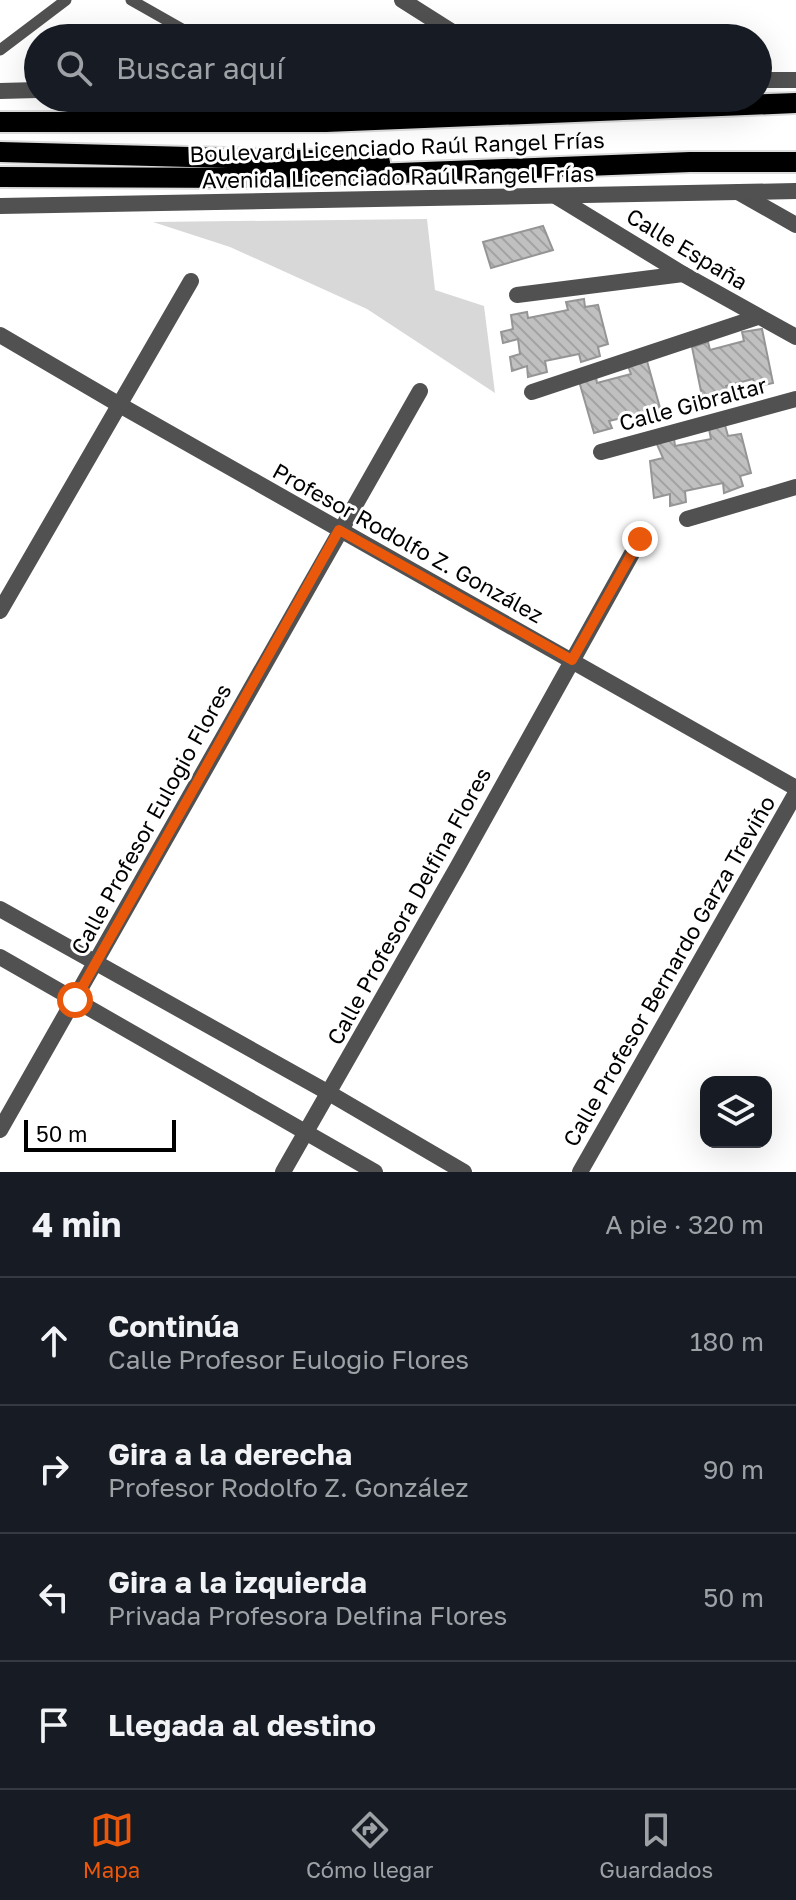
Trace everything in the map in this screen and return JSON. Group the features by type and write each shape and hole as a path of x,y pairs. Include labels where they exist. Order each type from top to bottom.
{"main road":[{"name":"Boulevard Licenciado Raúl Rangel Frías","path":"772,104 796,103"},
{"name":"Boulevard Licenciado Raúl Rangel Frías","path":"0,122 326,122 560,112"},
{"path":"0,152 312,159 398,163 437,170"},
{"name":"Boulevard Licenciado Raúl Rangel Frías","path":"0,177 268,178 690,162 796,162"}],"street":[{"path":"402,0 440,24"},
{"path":"772,80 796,80"},
{"path":"0,91 24,90"},
{"name":"Boulevard Licenciado Raúl Rangel Frías","path":"527,112 534,113"},
{"name":"Avenida Licenciado Raúl Rangel Frías","path":"0,206 796,191"},
{"path":"738,192 796,225"},
{"name":"Calle España","path":"557,197 683,274 796,337"},
{"path":"517,295 683,274"},
{"path":"0,611 191,281"},
{"path":"532,392 758,317"},
{"name":"Profesor Rodolfo Z. González","path":"0,335 796,790"},
{"name":"Calle Profesor Eulogio Flores","path":"0,1130 420,391"},
{"name":"Calle Gibraltar","path":"601,452 796,399"},
{"path":"687,519 796,487"},
{"name":"Calle Profesora Delfina Flores","path":"283,1172 640,539"},
{"name":"Calle Profesor Bernardo Garza Treviño","path":"580,1172 796,790"},
{"path":"0,909 464,1172"},
{"path":"0,957 375,1172"}],"lane":[{"path":"34,24 66,0"},
{"path":"131,0 173,24"},
{"path":"0,50 24,32"}],"shaded area":[{"path":"427,219 435,290 484,306 495,393 367,309 230,247 153,222"}],"building":[{"path":"543,226 553,250 491,268 483,242"},
{"path":"584,299 585,307 598,305 608,344 598,347 600,356 581,362 579,354 545,361 547,372 528,377 527,366 512,371 510,357 520,354 518,339 503,343 501,332 513,329 511,315 527,312 528,318 568,310 566,302"},
{"path":"762,329 773,383 756,387 753,379 726,386 728,396 703,401 692,347 708,342 710,350 744,341 742,332"},
{"path":"647,361 662,415 647,420 643,413 609,421 612,428 594,433 579,381 596,377 597,383 631,374 628,366"},
{"path":"725,425 728,436 741,434 751,473 740,476 743,486 724,493 723,483 685,491 686,502 670,506 670,494 654,498 650,461 663,458 656,442 674,438 675,446 711,439 709,429"}],"route":[{"path":"75,1000 339,530 572,660 640,539"}]}
